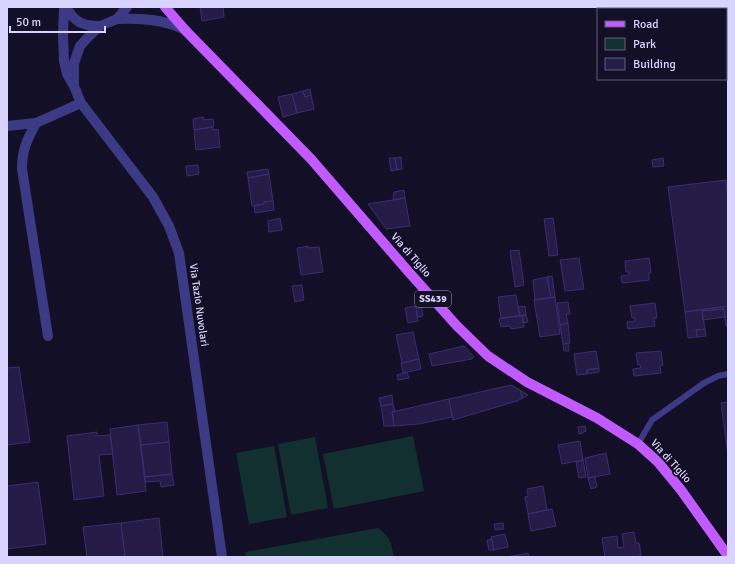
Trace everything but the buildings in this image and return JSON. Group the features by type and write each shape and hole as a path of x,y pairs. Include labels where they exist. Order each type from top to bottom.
{"main road":[{"name":"Via di Tiglio","path":"164,7 311,159 457,326 488,356 527,382 597,418 638,444 658,462 681,490 728,556"}],"street":[{"path":"65,7 79,23 88,26 100,26"},
{"name":"Via Tazio Nuvolari","path":"65,7 63,35 64,61 67,74 81,103 153,197 169,226 179,253 222,557"},
{"path":"117,19 127,7"},
{"path":"74,86 74,64 80,46 100,26 117,19 135,18 176,25 186,31"},
{"path":"7,126 36,123 81,103"},
{"path":"36,123 23,151 22,169 48,336"}],"lane":[{"path":"638,444 652,420 704,383 718,376 728,374"}],"green space":[{"path":"413,436 424,491 334,509 323,454"},
{"path":"315,437 328,508 291,515 278,444"},
{"path":"274,446 287,517 249,524 236,453"},
{"path":"378,528 390,541 394,557 246,557 245,552"}]}
